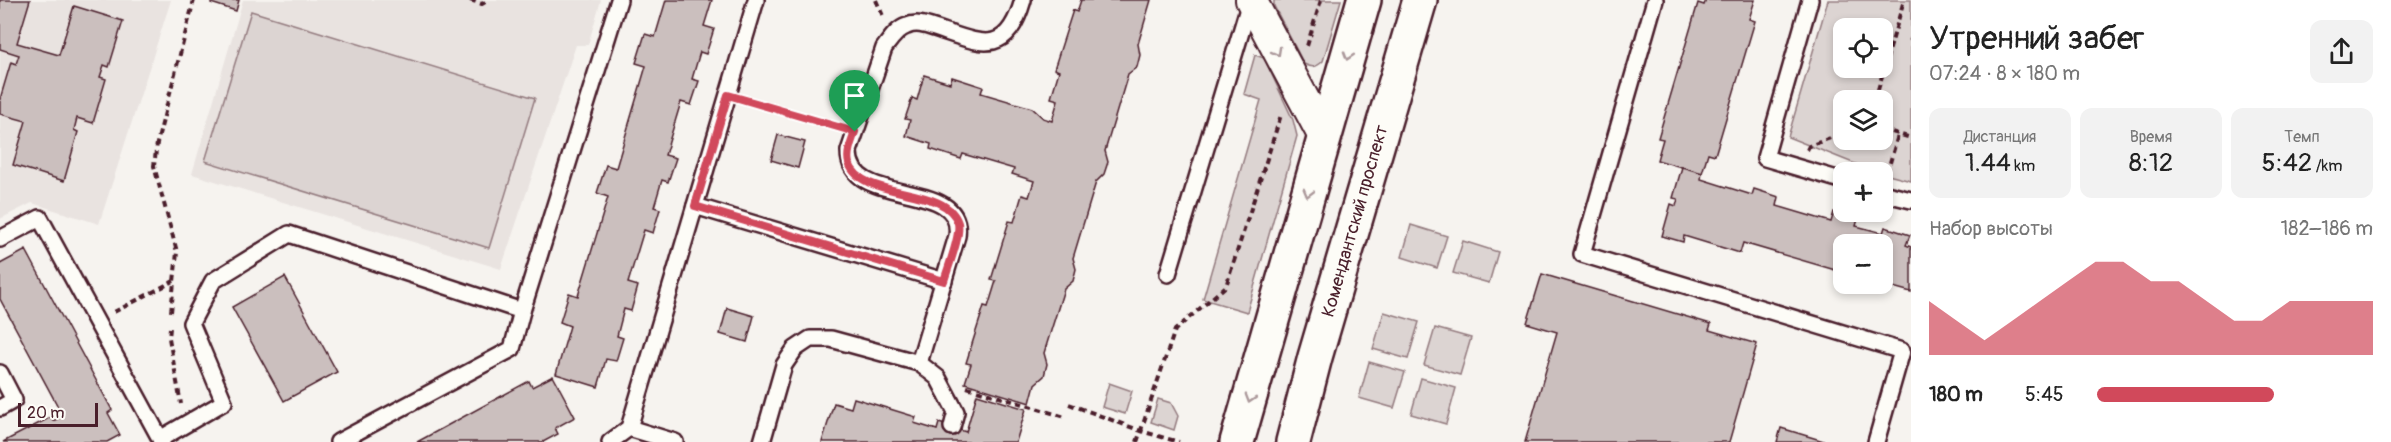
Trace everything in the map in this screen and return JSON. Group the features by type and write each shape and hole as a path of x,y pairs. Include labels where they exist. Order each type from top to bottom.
{"main road":[{"path":"1237,442 1364,0"},
{"name":"Комендантский проспект","path":"1293,442 1315,357 1420,0"}],"street":[{"path":"1251,1 1324,137"}],"lane":[{"path":"338,442 512,349 619,0"},
{"path":"610,442 629,428 756,0"},
{"path":"919,363 959,225 953,212 942,204 871,182 857,175 849,163 849,151 884,48 906,26 920,24 978,43 996,41 1011,31 1018,18 1023,0"},
{"path":"1655,0 1582,254 1902,351 1876,442"},
{"path":"1810,0 1765,158 1833,178"},
{"path":"1168,274 1251,1"},
{"path":"1893,196 1911,201"},
{"path":"695,206 944,281"},
{"path":"0,239 40,218 161,440 224,402 191,323 213,281 289,234 522,311"},
{"path":"762,442 784,365 795,349 810,339 831,339 919,363 938,378 956,412 952,427"},
{"path":"0,373 14,400 0,408"},
{"path":"629,428 675,442"}],"path":[{"path":"171,315 177,252 154,166 157,143 194,0"},
{"path":"470,0 482,3 489,0"},
{"path":"1303,57 1321,0"},
{"path":"1878,90 1904,0"},
{"path":"728,95 855,132"},
{"path":"1137,442 1175,330 1226,286 1283,111"},
{"path":"1893,133 1911,138"},
{"path":"1891,162 1898,135"},
{"path":"1809,146 1833,137"},
{"path":"96,321 175,281"},
{"path":"170,327 168,338 184,425"},
{"path":"938,378 1065,417"},
{"path":"1069,404 1141,431 1179,442"}],"shaded area":[{"path":"0,0 171,0 99,224 32,203 0,219"},
{"path":"243,0 601,0 588,45 576,45 501,269 192,174"},
{"path":"1274,0 1341,0 1323,61 1318,65 1312,67 1304,64 1274,6"},
{"path":"1828,0 1911,0 1911,37 1909,40 1911,42 1911,181 1893,176 1893,162 1850,162 1788,137"},
{"path":"251,11 535,98 489,248 205,161"},
{"path":"1255,55 1264,58 1293,120 1297,136 1247,312 1203,299 1261,100 1244,94"},
{"path":"1411,225 1447,236 1437,268 1402,257"},
{"path":"1463,241 1498,252 1489,283 1453,273"},
{"path":"1384,312 1419,322 1408,359 1373,349"},
{"path":"1435,328 1471,338 1460,375 1424,365"},
{"path":"1369,362 1405,372 1394,408 1359,398"},
{"path":"1421,378 1456,388 1446,424 1411,414"},
{"path":"1109,383 1132,391 1125,414 1102,407"},
{"path":"1158,399 1171,403 1178,416 1174,430 1151,422"}],"building":[{"path":"0,0 30,0 17,43 59,55 74,6 123,21 109,67 104,65 100,77 106,79 93,123 77,118 74,130 78,132 64,181 13,165 26,121 0,114 0,99 11,62 16,64 19,55 0,49"},
{"path":"212,0 239,0 236,11 211,3"},
{"path":"666,0 712,0 704,26 714,29 706,54 700,52 692,79 699,81 691,105 681,102 665,155 676,158 668,182 662,180 654,207 660,209 653,233 644,230 628,283 638,286 631,311 624,309 617,336 623,338 616,361 606,359 598,387 556,374 570,326 560,322 569,293 578,296 608,197 597,193 606,165 616,168 646,66 636,63 645,34 655,37"},
{"path":"1081,0 1151,0 1138,44 1140,55 1137,67 1128,74 1105,151 1108,162 1104,174 1096,182 1073,258 1076,269 1073,281 1064,289 1044,353 1047,364 1044,376 1035,384 1030,403 965,383 971,364 966,363 984,306 988,307 996,281 991,280 1009,221 1014,222 1022,195 1029,197 1034,181 1012,174 1014,169 963,154 961,159 930,149 931,144 906,136 910,120 905,119 912,98 917,100 924,75 950,83 952,77 983,87 981,93 1032,108 1043,118 1052,121 1058,100 1051,98 1059,71 1054,69 1073,10 1077,12"},
{"path":"1706,0 1755,0 1749,19 1755,21 1715,155 1708,153 1702,173 1657,160 1663,139 1658,138 1698,3 1704,5"},
{"path":"778,135 805,142 798,168 771,160"},
{"path":"1682,167 1702,173 1701,179 1752,195 1754,189 1779,197 1777,206 1831,222 1833,215 1833,222 1857,222 1856,226 1883,233 1885,227 1910,235 1906,245 1911,247 1911,292 1893,287 1893,234 1833,234 1833,269 1743,243 1740,253 1684,236 1683,242 1662,236 1671,204 1676,206 1678,199 1673,198"},
{"path":"26,250 112,410 108,413 120,435 107,442 3,442 51,417 53,421 63,416 0,299 0,264"},
{"path":"1542,274 1711,324 1709,330 1757,344 1729,442 1525,442 1557,332 1527,323"},
{"path":"285,277 337,372 284,401 232,307"},
{"path":"727,308 754,316 747,342 720,334"},
{"path":"553,376 575,417 555,428 558,434 543,442 417,442 529,381 532,387"},
{"path":"977,394 1026,409 1016,442 822,442 834,403 851,408 854,398 916,417 914,423 937,430 939,423 966,432"},
{"path":"1781,428 1827,442 1777,442"}],"route":[{"path":"728,95 855,132 849,151 849,163 857,175 871,182 942,204 953,212 959,225 944,281 695,206 728,95"}]}
